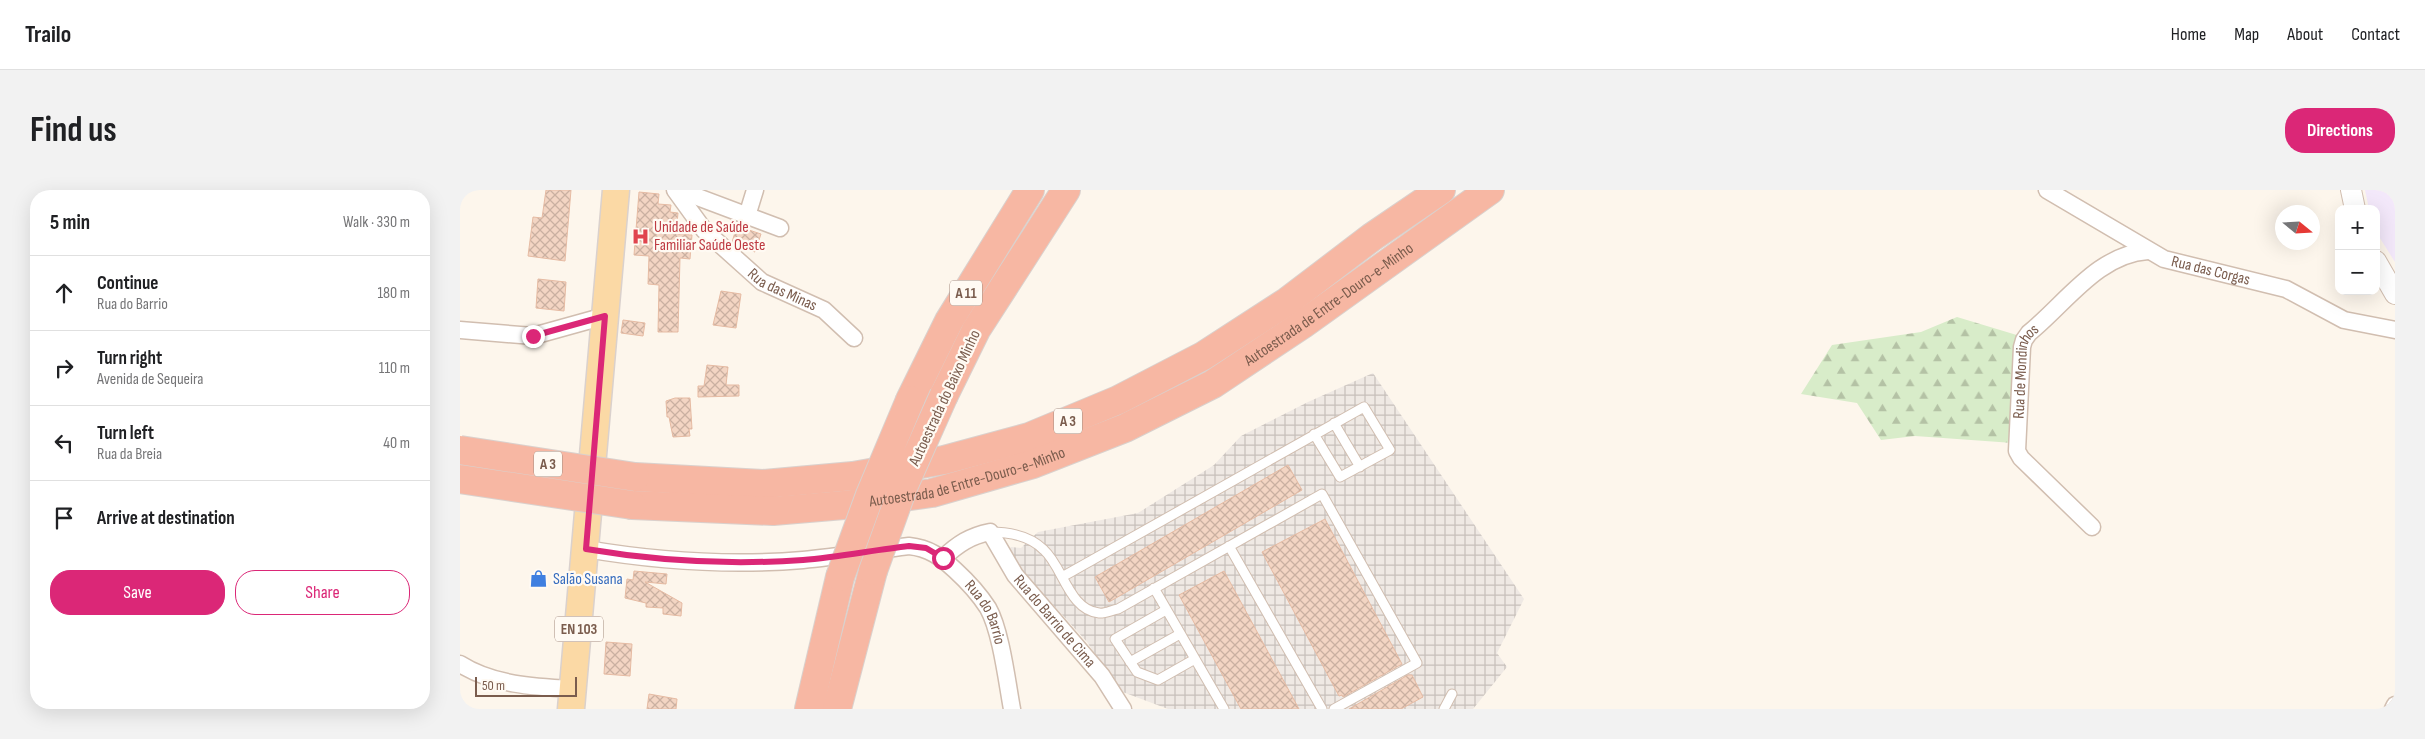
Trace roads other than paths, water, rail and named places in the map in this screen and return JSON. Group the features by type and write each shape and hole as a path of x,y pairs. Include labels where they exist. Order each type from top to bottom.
{"highway":[{"name":"Autoestrada do Baixo Minho","path":"809,709 840,577 870,495 910,400 949,321 1030,190"},
{"name":"Autoestrada do Baixo Minho","path":"837,709 874,571 904,485 944,394 976,330 1066,190"},
{"name":"Autoestrada de Entre-Douro-e-Minho","path":"460,450 635,478 764,484 853,476 944,460 1029,436 1118,400 1203,356 1288,301 1372,237 1441,190"},
{"name":"Autoestrada de Entre-Douro-e-Minho","path":"460,479 632,505 773,511 844,505 932,493 1033,464 1125,428 1213,384 1302,324 1490,190"}],"main road":[{"name":"EN 103","path":"572,699 616,190"}],"street":[{"name":"Rua das Minas","path":"675,190 704,230 749,272 762,282 824,310 854,338"},
{"path":"679,190 780,228"},
{"path":"747,216 755,190"},
{"name":"Rua das Corgas","path":"2047,190 2164,258 2286,288 2344,320 2391,326"},
{"path":"2351,190 2354,205"},
{"name":"Rua de Mondinhos","path":"2092,527 2021,458 2018,452 2022,347 2029,333 2102,267 2122,256 2148,250"},
{"path":"2380,268 2395,294"},
{"path":"460,330 533,336 605,316"},
{"path":"943,558 961,542 976,534 990,532"},
{"name":"Rua do Barrio de Cima","path":"990,532 1015,575 1102,676 1123,709"},
{"name":"Rua do Barrio","path":"586,549 634,557 756,561 803,560 909,546 926,548 943,558 968,582 989,610 1002,653 1012,709"},
{"path":"460,664 469,669 513,684 572,699"},
{"path":"2393,709 2395,704"}],"lane":[{"path":"1062,577 1314,434 1364,407 1390,450 1340,477 1314,434"},
{"path":"1334,423 1360,467"},
{"path":"990,532 1007,532 1029,539 1045,551 1081,606 1099,613 1118,609 1322,494 1417,662 1334,709"},
{"path":"1230,546 1322,709"},
{"path":"1154,588 1224,709"},
{"path":"1166,610 1115,639 1137,672 1158,680 1195,659"},
{"path":"1130,662 1180,634"},
{"path":"1444,709 1452,694"}],"place":[{"name":"Unidade de Saúde Familiar Saúde Oeste","path":"640,236"},
{"name":"Salão Susana","path":"539,579"}]}
